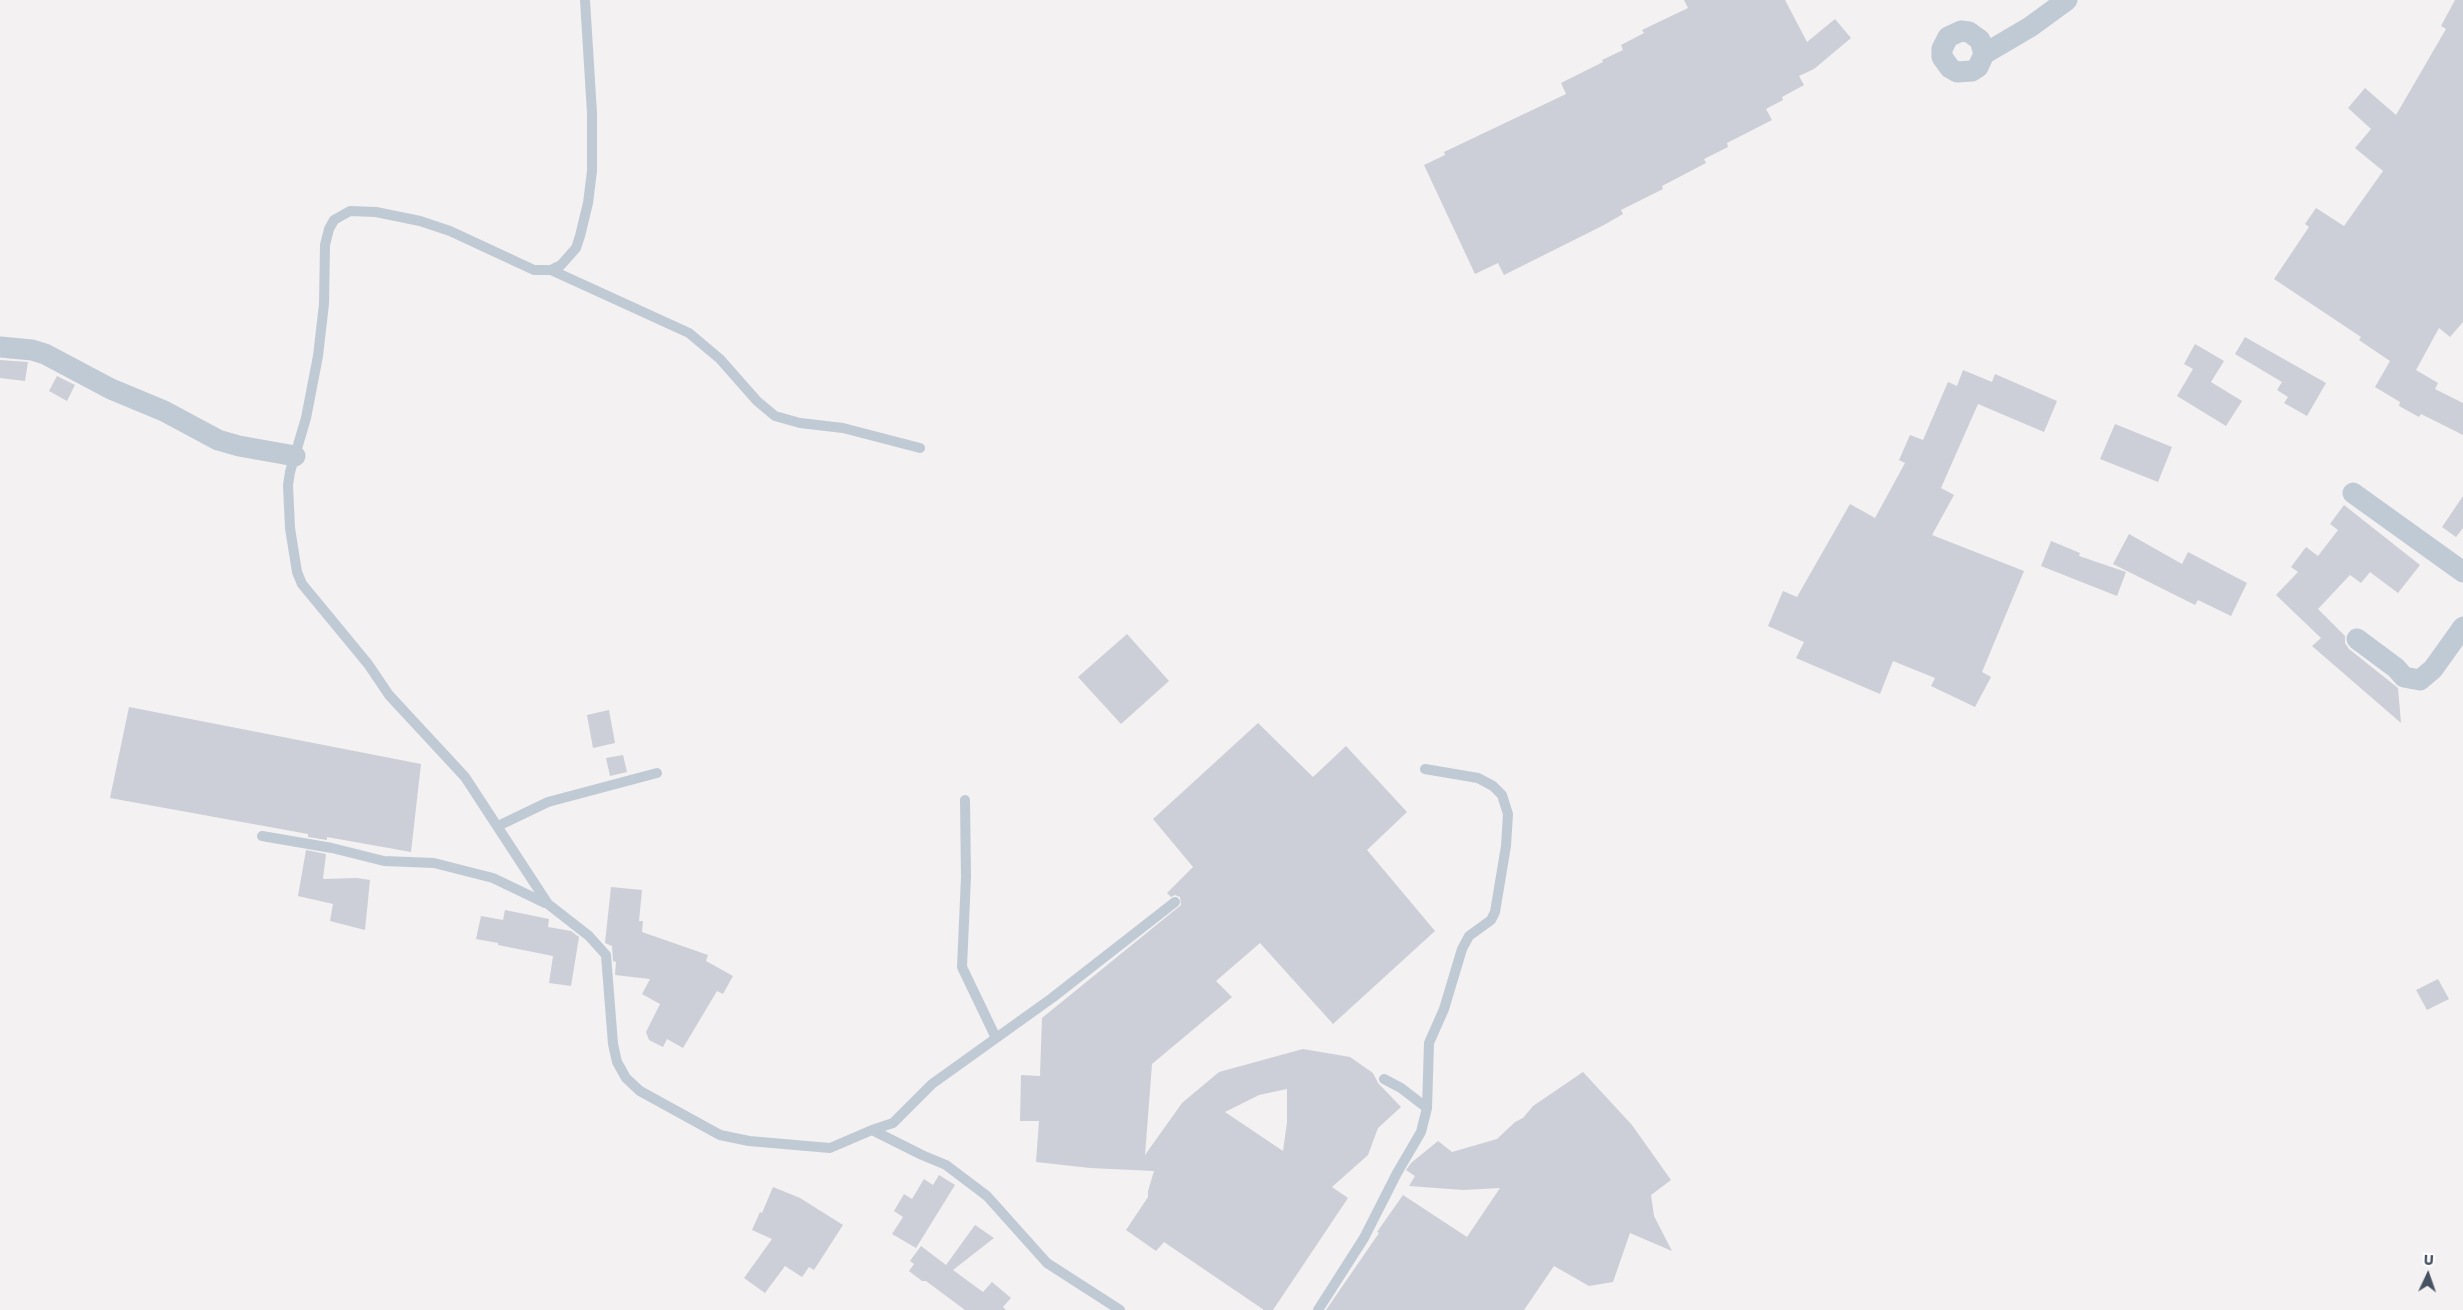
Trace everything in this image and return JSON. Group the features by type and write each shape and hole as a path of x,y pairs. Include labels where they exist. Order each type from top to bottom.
{"street":[{"path":"1984,54 2030,26 2067,0"},
{"path":"0,347 32,350 45,354 111,390 164,411 218,440 239,446 295,456"},
{"path":"2353,493 2463,572"},
{"path":"2357,639 2396,668 2404,678 2420,680 2433,669 2463,627"}],"lane":[{"path":"548,904 465,776 389,695 368,664 302,584 297,572 287,499 290,472 306,418 320,344 325,245 328,230 342,214 362,210 420,221 464,237 526,267 543,271 551,270 561,265 576,248 590,187 592,113 585,0"},
{"path":"551,270 689,333 720,359 757,401 775,416 800,423 843,428 920,448"},
{"path":"1318,1310 1364,1238 1420,1132 1427,1108 1429,1044 1444,1008 1469,936 1486,924 1495,912 1506,846 1508,814 1502,795 1492,786 1478,778 1425,769"},
{"path":"498,826 558,798 657,773"},
{"path":"965,800 966,878 962,966 996,1038"},
{"path":"262,836 332,848 384,861 434,864 493,878 548,904 589,936 606,955 616,1062 626,1078 640,1091 720,1135 749,1141 830,1148 893,1123 932,1084 1052,998 1175,902"},
{"path":"1384,1079 1401,1088 1427,1108"},
{"path":"872,1130 946,1165 987,1196 1047,1263 1120,1310"}],"building":[{"path":"1684,0 1785,0 1807,42 1835,19 1851,38 1814,69 1799,76 1804,85 1782,97 1783,100 1766,109 1772,120 1727,143 1728,147 1704,159 1706,163 1662,186 1663,189 1621,210 1623,214 1604,225 1504,275 1498,263 1475,274 1424,165 1445,155 1444,152 1566,94 1561,83 1623,50 1621,45 1644,33 1642,30 1688,8"},
{"path":"2455,0 2463,0 2463,322 2450,337 2439,328 2416,370 2438,383 2435,389 2463,403 2463,435 2421,414 2419,417 2399,406 2400,402 2375,387 2390,361 2359,340 2361,337 2274,279 2309,227 2305,224 2316,208 2344,226 2383,171 2355,148 2371,129 2348,108 2365,88 2396,115 2446,29 2441,26"},
{"path":"2245,337 2326,383 2307,416 2284,403 2288,397 2277,390 2282,382 2235,354"},
{"path":"2195,344 2224,361 2211,382 2242,401 2226,426 2177,396 2193,369 2184,364"},
{"path":"0,360 28,362 25,381 0,378"},
{"path":"1963,370 1992,382 1995,374 2057,401 2044,432 1978,404 1941,488 1954,495 1932,535 2024,571 1982,672 1991,677 1975,707 1931,686 1935,678 1893,661 1880,694 1796,658 1804,642 1768,626 1783,591 1797,597 1850,504 1875,518 1905,463 1899,460 1910,435 1923,440 1948,382 1957,386"},
{"path":"57,376 75,385 67,401 49,391"},
{"path":"2115,424 2172,447 2158,482 2100,459"},
{"path":"2463,496 2463,528 2456,537 2442,527"},
{"path":"2344,505 2420,565 2398,593 2370,572 2361,583 2350,575 2318,609 2345,636 2345,643 2349,649 2398,688 2401,723 2312,646 2321,638 2276,595 2298,572 2291,567 2306,547 2318,556 2338,530 2330,524"},
{"path":"2129,534 2182,564 2188,552 2247,583 2231,616 2198,600 2195,605 2113,564"},
{"path":"2051,541 2080,553 2079,556 2126,572 2117,596 2041,566"},
{"path":"1127,634 1169,681 1121,724 1078,677"},
{"path":"129,707 421,764 411,852 327,837 327,840 308,837 308,834 110,798"},
{"path":"609,710 615,743 593,748 587,715"},
{"path":"1258,723 1313,777 1346,746 1407,812 1367,850 1435,931 1333,1024 1260,943 1216,981 1232,997 1152,1064 1145,1155 1182,1103 1219,1072 1303,1049 1350,1057 1373,1073 1378,1083 1401,1107 1378,1128 1368,1155 1332,1187 1348,1198 1273,1310 1264,1310 1164,1242 1156,1251 1126,1230 1148,1197 1154,1171 1090,1168 1036,1162 1039,1121 1020,1121 1021,1075 1040,1076 1042,1018 1181,905 1180,897 1175,895 1171,897 1167,893 1193,867 1153,819","holes":["1287,1089 1287,1122 1283,1151 1225,1112 1259,1095"]},
{"path":"623,755 627,772 610,776 606,758"},
{"path":"306,850 326,854 323,879 357,878 370,880 365,930 330,921 333,904 298,896"},
{"path":"611,887 642,890 639,921 643,921 642,932 708,955 706,961 733,976 723,994 717,991 683,1048 667,1039 663,1047 649,1040 646,1032 660,1004 642,994 650,979 615,975 616,962 613,961 612,946 605,943"},
{"path":"505,910 549,919 548,927 571,931 579,937 571,986 549,983 553,956 476,939 481,916 503,920"},
{"path":"2438,979 2449,999 2427,1010 2416,990"},
{"path":"1583,1072 1632,1125 1671,1180 1651,1195 1654,1216 1672,1251 1630,1233 1613,1282 1589,1286 1554,1266 1524,1310 1326,1310 1403,1195 1467,1237 1500,1188 1463,1190 1409,1186 1415,1176 1406,1170 1411,1163 1438,1141 1452,1152 1497,1139 1515,1122 1523,1118 1533,1106"},
{"path":"939,1175 955,1185 916,1248 892,1234 903,1217 894,1211 904,1194 912,1199 924,1179 933,1185"},
{"path":"773,1187 800,1198 843,1225 814,1270 809,1267 802,1277 785,1266 765,1293 744,1278 772,1239 752,1230 760,1212 762,1213"},
{"path":"975,1225 994,1238 953,1270 983,1292 992,1282 1011,1298 1003,1307 1006,1310 965,1310 926,1281 922,1281 909,1271 914,1264 910,1261 921,1246 946,1265"}]}
